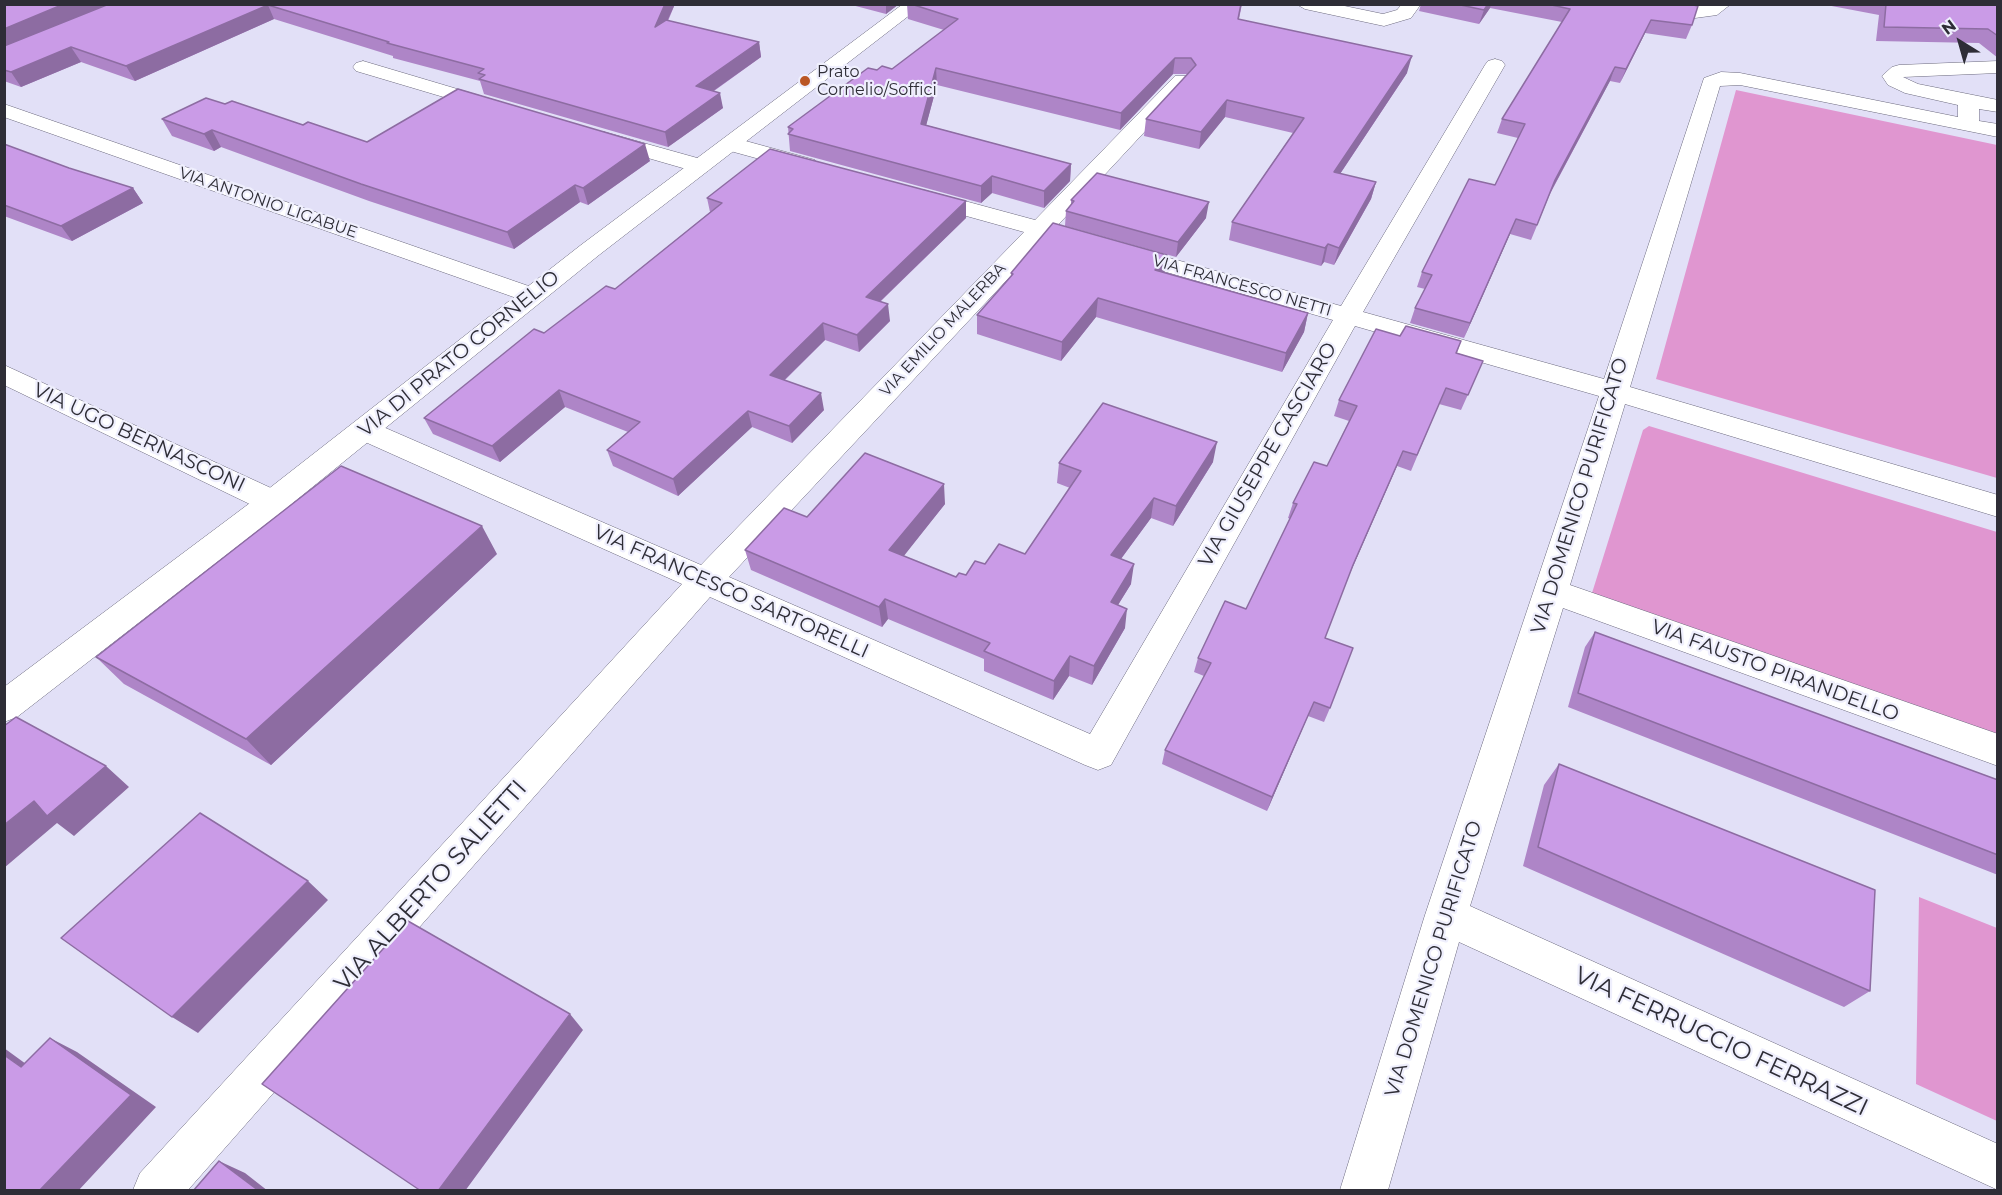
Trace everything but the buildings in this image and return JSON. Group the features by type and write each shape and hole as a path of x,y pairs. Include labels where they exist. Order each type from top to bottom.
{"street":[{"name":"VIA DI PRATO CORNELIO","path":"4,707 273,502 531,295 915,4"},
{"path":"1305,4 1384,20 1404,15 1412,4"},
{"path":"1645,4 1695,12 1711,11 1722,4"},
{"name":"VIA GIUSEPPE CASCIARO","path":"1098,754 1348,316 1495,65"},
{"path":"363,67 510,110"},
{"path":"1998,67 1899,71 1893,76 1895,81 1978,119 1998,106"},
{"name":"VIA DOMENICO PURIFICATO","path":"1364,1191 1445,915 1552,591 1704,97 1713,81 1727,77 1740,78 1978,119"},
{"name":"VIA EMILIO MALERBA","path":"705,581 1182,80"},
{"name":"VIA ANTONIO LIGABUE","path":"4,110 531,295"},
{"path":"588,133 700,166"},
{"path":"731,144 834,172"},
{"name":"VIA FRANCESCO NETTI","path":"902,191 1613,391 1998,506"},
{"name":"VIA UGO BERNASCONI","path":"4,374 273,502"},
{"name":"VIA FRANCESCO SARTORELLI","path":"364,430 1098,754"},
{"name":"VIA ALBERTO SALIETTI","path":"157,1191 705,581"},
{"name":"VIA FAUSTO PIRANDELLO","path":"1552,591 1998,750"},
{"name":"VIA FERRUCCIO FERRAZZI","path":"1445,915 1998,1168"}],"shaded area":[{"path":"1736,90 1997,145 1997,478 1656,379"},
{"path":"1649,426 1997,532 1997,737 1592,593 1643,430"},
{"path":"1919,897 1997,928 1997,1121 1916,1084"}],"place":[{"name":"Prato Cornelio/Soffici","path":"805,81"}]}
